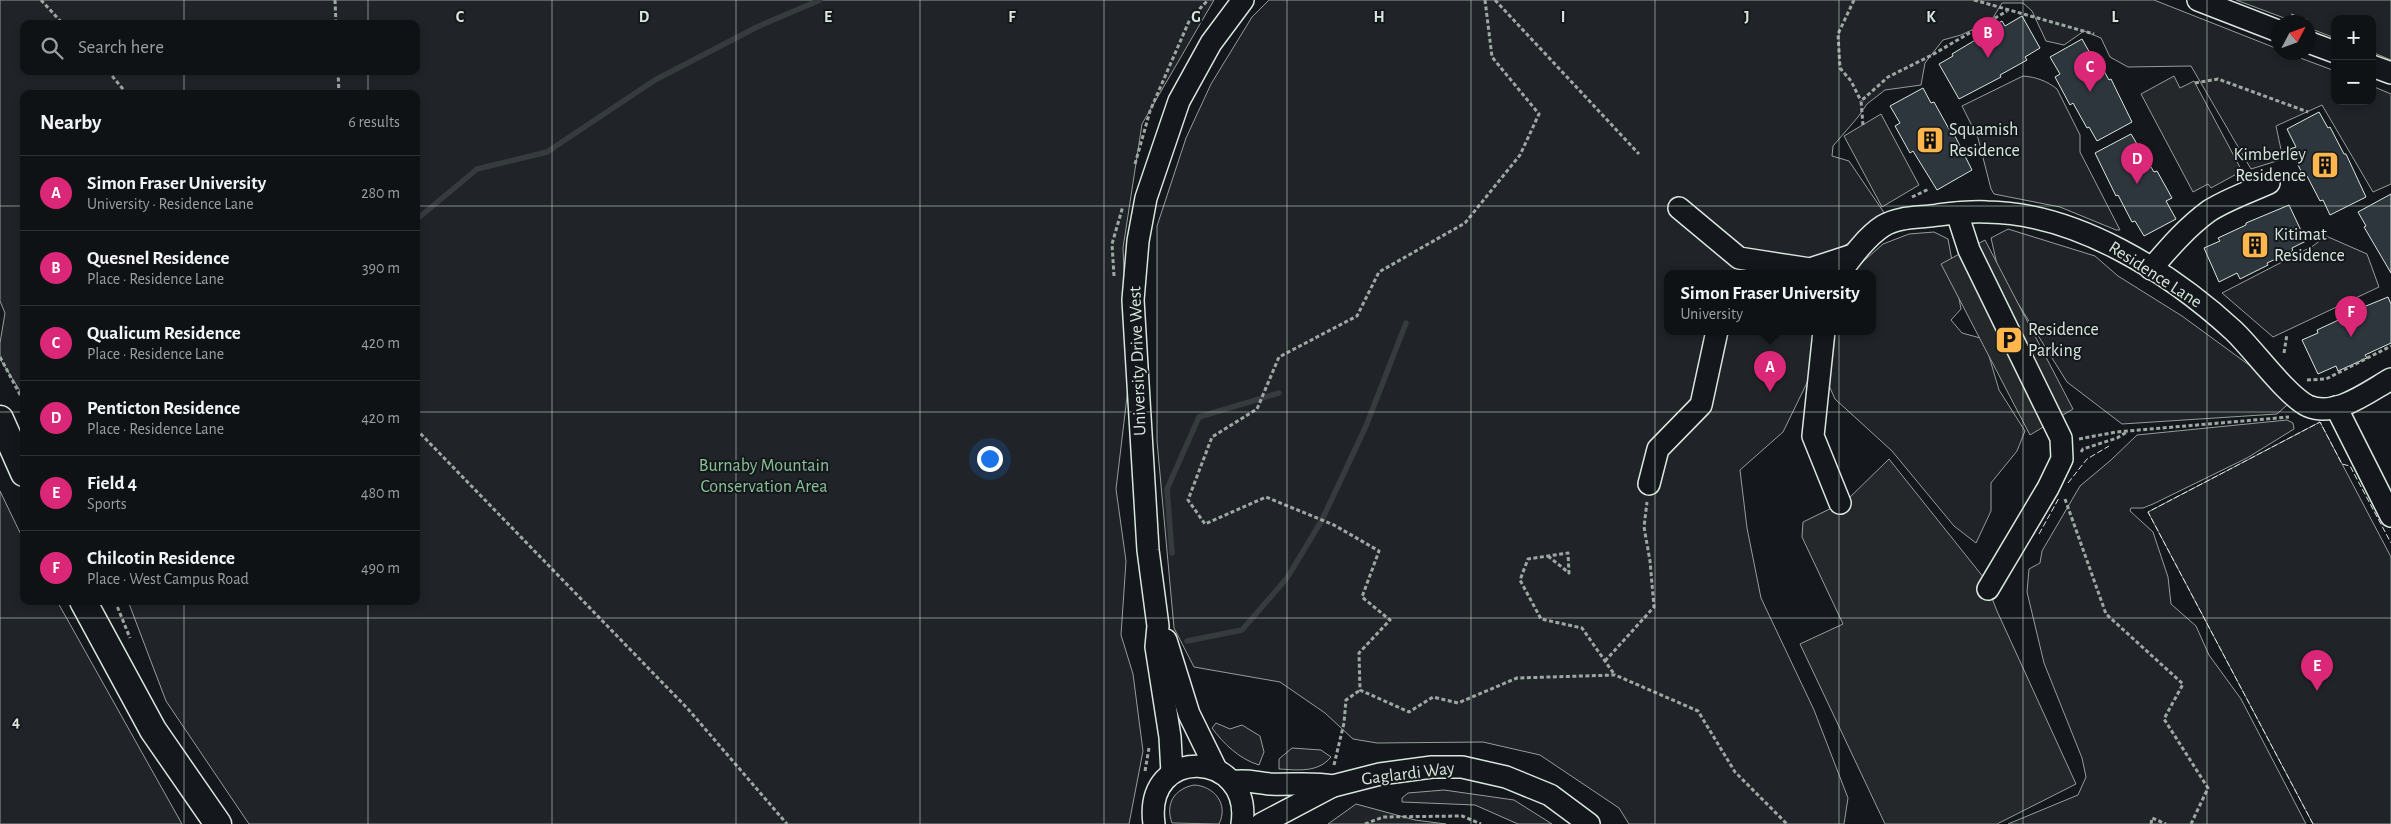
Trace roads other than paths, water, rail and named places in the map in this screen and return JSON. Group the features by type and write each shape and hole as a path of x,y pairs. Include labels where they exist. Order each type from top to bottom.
{"main road":[{"path":"0,420 20,464"},
{"path":"85,605 153,730 218,824"}],"street":[{"name":"University Drive West","path":"1172,773 1170,737 1156,647 1158,626 1148,550 1132,300 1138,241 1146,198 1179,100 1211,43 1243,0"},
{"path":"2198,0 2271,19"},
{"path":"2316,36 2331,49"},
{"path":"2376,67 2391,73"},
{"path":"2151,269 2176,240 2208,212 2227,201 2270,183"},
{"path":"1679,208 1739,258 1754,267 1810,269 1853,255"},
{"name":"Residence Lane","path":"1842,270 1853,255 1883,226 1903,219 1957,213 1988,212 2024,216 2061,224 2123,252 2195,299 2234,331 2301,401 2321,410 2336,408"},
{"path":"1957,213 1969,250 2061,438 2062,459 2048,488 1988,589"},
{"path":"1649,484 1658,449 1702,405 1716,335"},
{"path":"1824,335 1813,436 1840,503"},
{"path":"2391,379 2336,408 2391,516"},
{"name":"University Drive West","path":"1158,626 1169,647 1189,714 1224,776 1240,795 1243,808 1242,824"},
{"name":"Gaglardi Way","path":"1172,773 1194,765 1224,776 1270,784 1314,782 1334,776 1380,774 1432,767 1462,767 1506,777 1550,795 1589,824"},
{"path":"1154,824 1152,810 1155,796 1162,783 1172,773"},
{"path":"1293,824 1334,776"},
{"name":"Gaglardi Way","path":"1261,824 1334,776"}],"waterway":[{"path":"420,217 477,169 547,152 655,80 757,27 820,0"},
{"path":"1187,641 1242,630 1287,578 1322,520 1366,426 1406,323"},
{"path":"1172,553 1167,489 1199,417 1279,393"}],"place":[{"name":"Quesnel Residence","path":"1988,58"},
{"name":"Qualicum Residence","path":"2090,92"},
{"name":"Squamish Residence","path":"1930,140"},
{"name":"Kimberley Residence","path":"2325,165"},
{"name":"Penticton Residence","path":"2137,184"},
{"name":"Kitimat Residence","path":"2255,245"},
{"name":"Chilcotin Residence","path":"2351,337"},
{"name":"Residence Parking","path":"2009,340"},
{"name":"Simon Fraser University","path":"1770,392"},
{"name":"Field 4","path":"2317,691"}],"park label":[{"name":"Burnaby Mountain Conservation Area","path":"764,476"}]}
